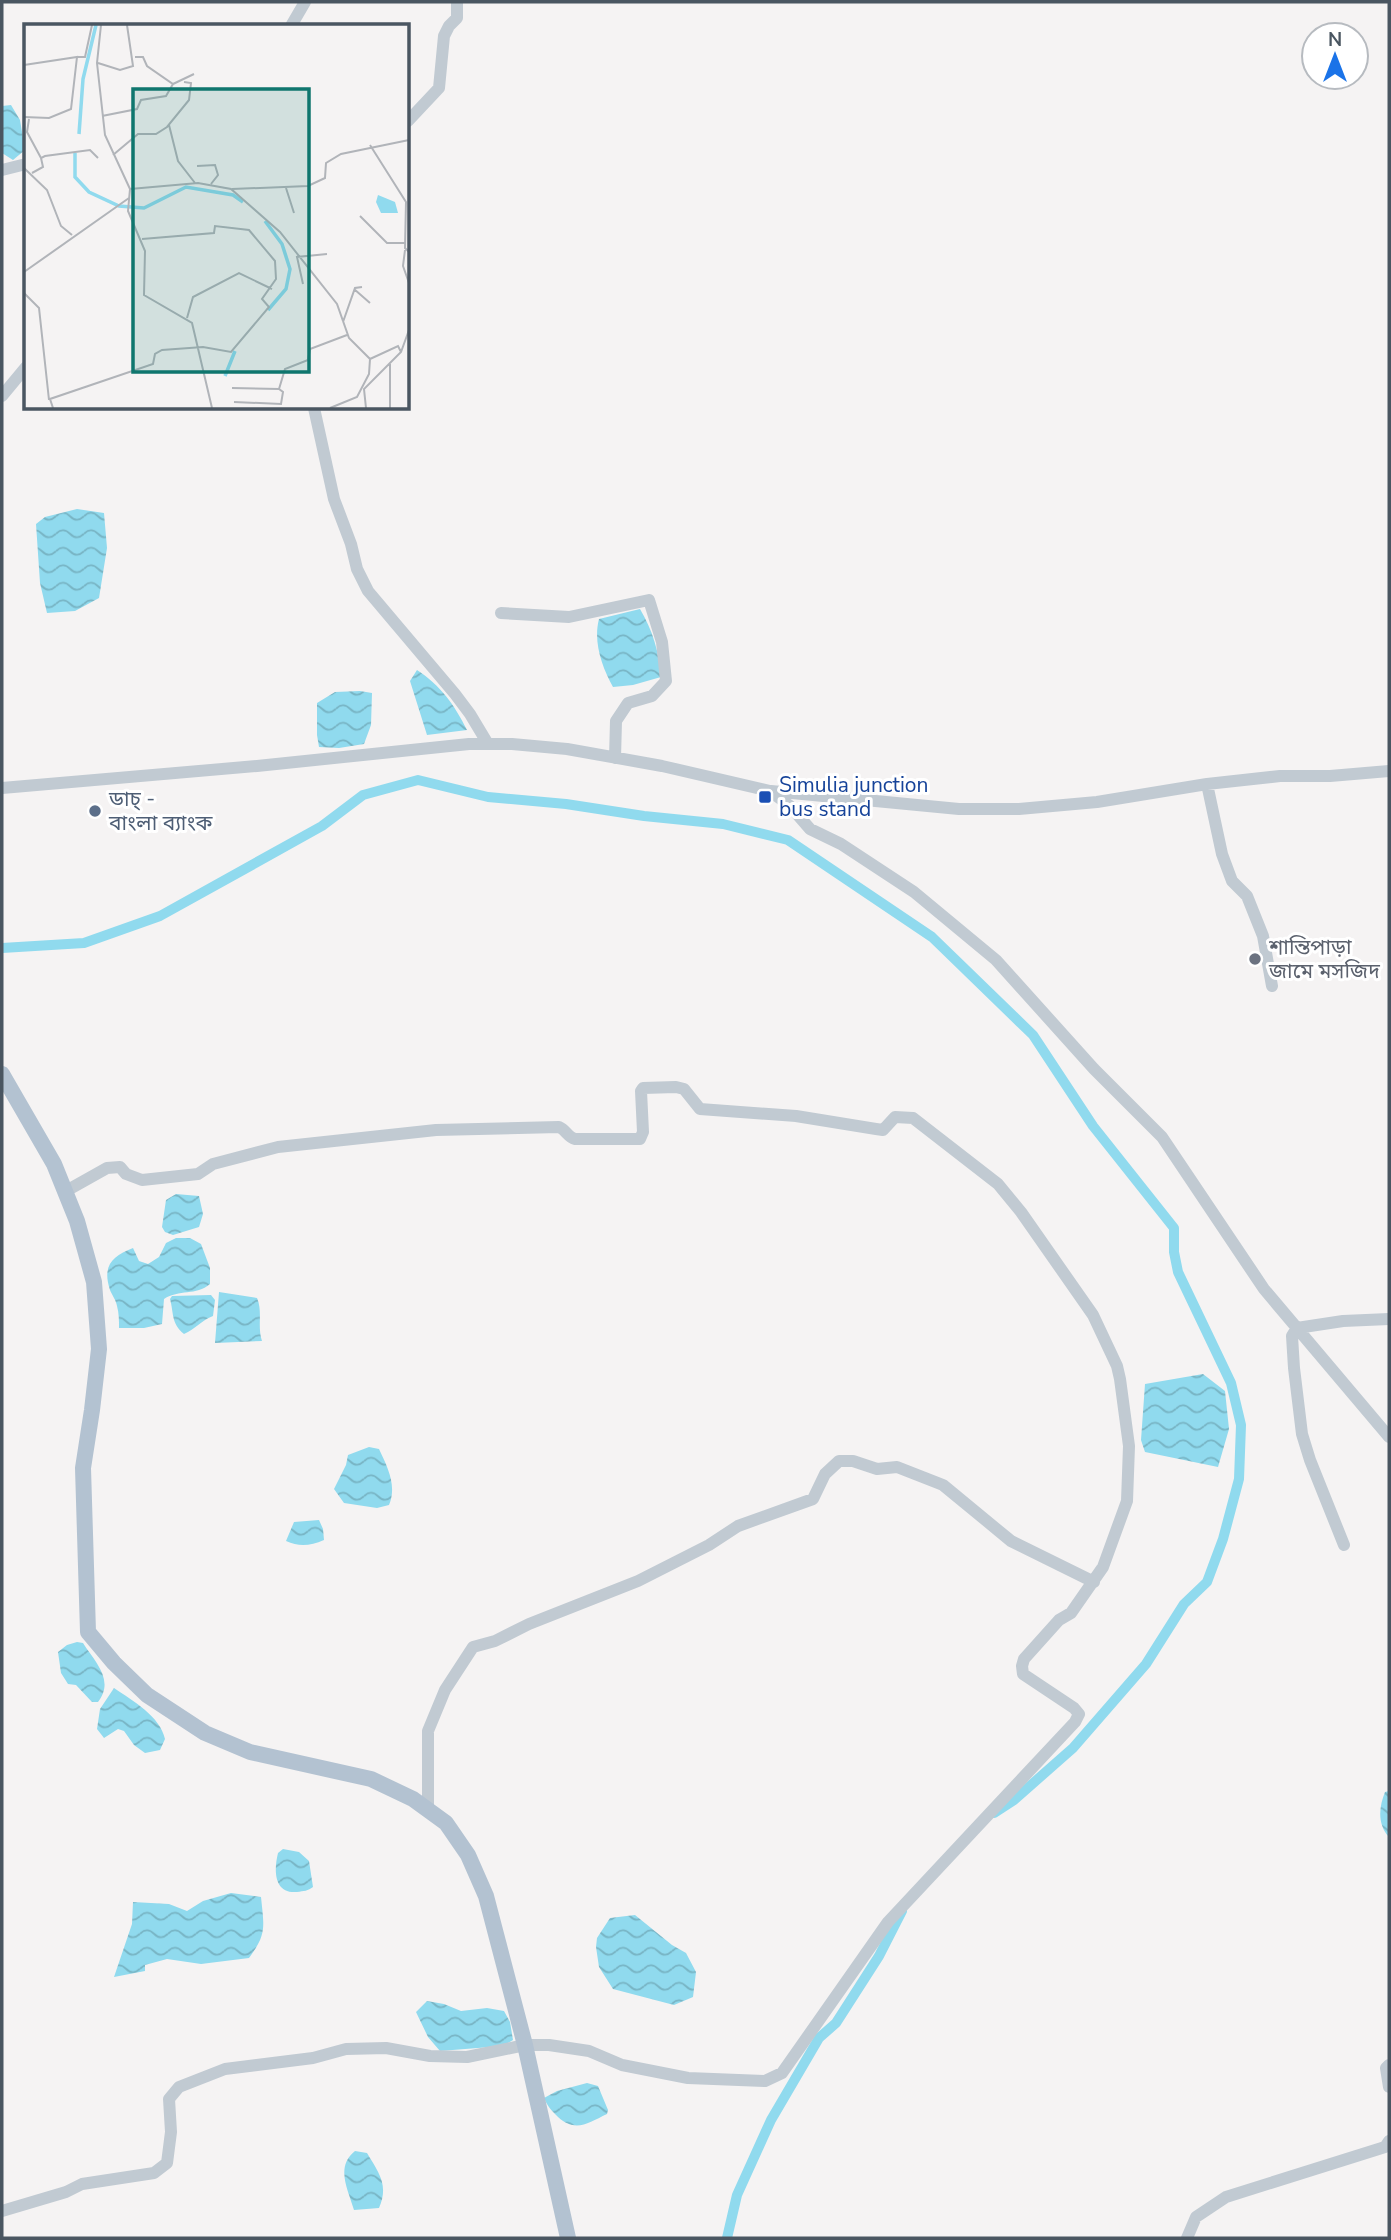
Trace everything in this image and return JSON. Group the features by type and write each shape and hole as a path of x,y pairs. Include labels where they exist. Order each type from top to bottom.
{"main road":[{"path":"2,1074 54,1164 66,1191 94,1282 99,1349 83,1468 88,1632 114,1663 147,1695 205,1732 250,1752 371,1779 413,1799 446,1823 468,1855 486,1896 525,2045 568,2238"}],"street":[{"path":"292,24 304,2"},
{"path":"410,119 439,88 444,36 457,18 457,2"},
{"path":"2,170 24,164"},
{"path":"2,396 24,370"},
{"path":"314,410 334,499 351,544 357,569 368,590 463,704 488,744"},
{"path":"501,613 569,617 649,600 662,642 666,681 652,696 628,703 615,721 615,758"},
{"path":"2,788 488,744 567,749 662,766 771,791 947,808 1019,809 1097,803 1280,776 1330,776 1389,771"},
{"path":"1207,785 1222,853 1232,880 1247,896 1262,936 1272,986"},
{"path":"771,791 790,806 810,829 841,844 915,892 996,960 1094,1069 1162,1137 1264,1289 1389,1437"},
{"path":"2,2211 66,2192 82,2184 154,2173 167,2163 171,2132 169,2099 179,2087 225,2069 313,2059 346,2049 386,2048 430,2056 467,2057 525,2045 549,2045 589,2051 622,2065 688,2078 765,2081 782,2073 843,1990 888,1922 1075,1723 1079,1714 1074,1708 1023,1674 1022,1666 1024,1659 1059,1620 1071,1613 1094,1582 1103,1567 1127,1501 1129,1463 1126,1417 1116,1366 1093,1315 998,1184 913,1118 895,1117 883,1130 807,1117 700,1110 684,1089 643,1088 643,1132 639,1139 575,1139 559,1127 436,1130 278,1147 212,1164 198,1174 142,1180 126,1174 120,1167 107,1168 66,1191"},
{"path":"1344,1545 1302,1434 1292,1336 1297,1328 1343,1321 1389,1319"},
{"path":"428,1810 428,1731 445,1690 473,1647 495,1641 528,1624 638,1581 709,1545 738,1526 813,1499 825,1474 839,1461 853,1461 877,1469 897,1467 943,1485 1011,1541 1094,1582"},
{"path":"1389,2065 1386,2068 1389,2087"},
{"path":"1187,2238 1196,2217 1226,2197 1385,2147 1389,2141"}],"water":[{"path":"11,105 20,120 24,151 13,160 2,153 2,106"},
{"path":"77,509 104,513 107,548 99,598 75,611 47,613 40,583 36,524 45,517"},
{"path":"640,609 655,642 661,677 633,685 613,687 600,654 597,637 599,619"},
{"path":"417,670 446,696 467,730 427,735 410,681"},
{"path":"335,692 372,693 371,725 364,744 339,748 319,747 317,703"},
{"path":"176,1194 199,1196 203,1214 199,1227 173,1235 165,1232 162,1227 166,1200"},
{"path":"176,1238 190,1238 201,1244 210,1268 210,1284 199,1290 164,1299 162,1324 144,1328 119,1328 119,1314 107,1274 114,1258 133,1248 139,1261 148,1264 159,1257 166,1243"},
{"path":"219,1292 257,1298 262,1341 215,1343"},
{"path":"211,1295 215,1300 213,1316 184,1334 174,1318 170,1299 172,1296"},
{"path":"1203,1374 1225,1391 1229,1429 1218,1467 1145,1452 1141,1440 1145,1384"},
{"path":"369,1447 379,1449 392,1484 389,1505 377,1508 344,1503 334,1489 348,1455"},
{"path":"319,1520 324,1540 305,1545 286,1541 294,1522"},
{"path":"77,1642 83,1643 98,1664 104,1679 103,1694 98,1702 92,1702 76,1685 68,1684 61,1673 58,1652"},
{"path":"114,1688 158,1723 165,1739 160,1750 145,1753 134,1745 124,1731 118,1729 104,1738 97,1729 100,1709"},
{"path":"1389,1791 1389,1837 1382,1827 1380,1815 1385,1792"},
{"path":"283,1849 299,1852 309,1861 313,1887 289,1892 279,1885 276,1866 278,1853"},
{"path":"231,1893 261,1897 263,1930 259,1943 249,1958 201,1964 167,1959 145,1965 145,1971 114,1977 132,1924 133,1902 169,1904 187,1911 203,1901"},
{"path":"635,1915 686,1953 696,1972 693,1997 674,2005 613,1989 599,1967 597,1938 610,1918"},
{"path":"427,2001 461,2011 487,2008 504,2011 510,2022 513,2040 503,2046 440,2051 428,2037 416,2012"},
{"path":"587,2083 598,2086 608,2110 607,2114 588,2123 571,2125 564,2122 552,2111 544,2098 557,2091"},
{"path":"355,2151 367,2153 379,2173 383,2193 379,2208 354,2210 344,2171 349,2157"}],"waterway":[{"path":"2,948 84,943 160,916 322,826 363,795 418,780 488,797 723,824 788,840 932,937 1033,1035 1093,1126 1174,1228 1174,1252 1178,1272 1231,1383 1241,1425 1239,1479 1223,1539 1207,1582 1184,1604 1146,1664 1073,1748 1014,1800 994,1813"},
{"path":"727,2238 737,2195 771,2120 819,2038 836,2023 879,1956 902,1911"}],"place":[{"name":"Simulia junction bus stand","path":"765,797"},
{"name":"ডাচ্ - বাংলা ব্যাংক","path":"95,811"},
{"name":"শান্তিপাড়া জামে মসজিদ","path":"1255,959"}]}
